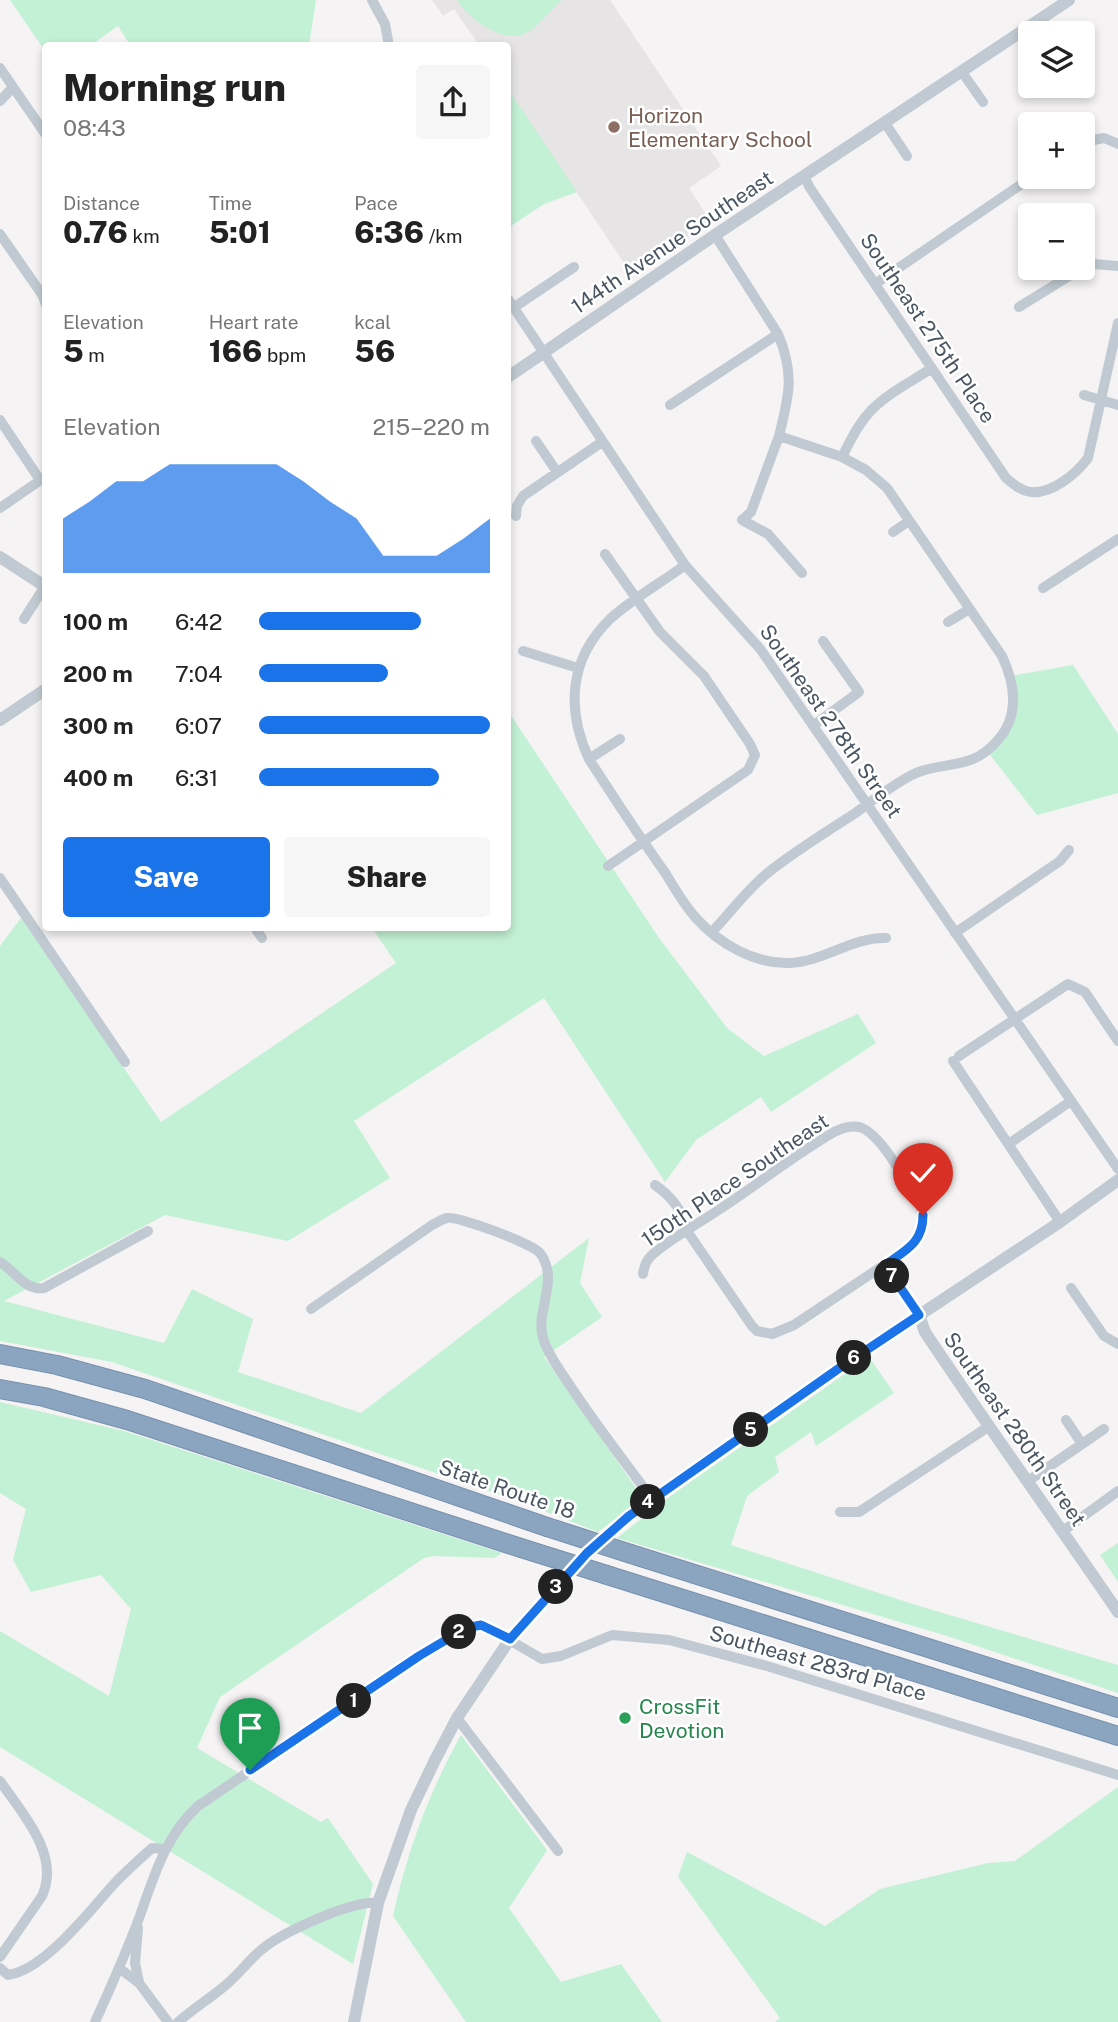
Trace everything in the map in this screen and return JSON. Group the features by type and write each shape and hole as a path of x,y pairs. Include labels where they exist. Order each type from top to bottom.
{"highway":[{"name":"State Route 18","path":"0,1354 57,1365 145,1389 547,1527 1118,1708"},
{"path":"0,1389 44,1397 127,1420 521,1548 1118,1736"}],"street":[{"path":"372,0 385,24 388,42"},
{"name":"144th Avenue Southeast","path":"511,375 715,235 1069,0"},
{"path":"0,68 42,129"},
{"path":"962,72 983,102"},
{"path":"0,101 13,87"},
{"path":"885,123 907,156"},
{"path":"1095,140 1104,138 1118,144"},
{"name":"Southeast 275th Place","path":"804,176 1006,478 1017,487 1030,492 1048,489 1073,474 1088,458 1101,402"},
{"path":"875,284 1018,187"},
{"path":"0,234 42,295"},
{"path":"715,235 778,334 788,365 790,395 779,436 751,512 741,520 768,534 802,573"},
{"path":"1095,264 1118,266"},
{"path":"511,303 575,267"},
{"path":"1019,307 1063,280"},
{"name":"Southeast 278th Street","path":"511,306 685,565 721,608 744,630 814,725 1118,1169"},
{"path":"1101,402 1118,323"},
{"path":"670,405 778,334"},
{"path":"842,457 861,422 871,411 932,368"},
{"path":"1084,395 1118,405"},
{"path":"0,420 42,477"},
{"path":"712,933 754,885 770,871 867,804 916,774 971,762 999,739 1010,720 1014,703 1011,676 1002,656 887,488 866,470 842,457 779,436"},
{"path":"536,441 557,472"},
{"path":"516,516 517,506 523,496 602,442"},
{"path":"0,508 42,479"},
{"path":"892,532 909,521"},
{"path":"1043,588 1118,539"},
{"path":"606,554 660,632 704,676 755,755 748,770 608,866"},
{"path":"0,557 42,584"},
{"path":"685,565 611,618 597,634 578,668 573,702 577,730 589,759 696,918 732,947 769,963 793,963 818,957 856,941 886,938"},
{"path":"24,619 42,591"},
{"path":"948,622 968,610"},
{"path":"814,725 859,692 823,641"},
{"path":"523,651 578,668"},
{"path":"0,720 42,692"},
{"path":"589,759 620,739"},
{"path":"955,933 1060,861 1069,850"},
{"path":"0,878 125,1062"},
{"path":"258,931 262,938"},
{"path":"1060,1222 956,1058 1068,984 1085,992 1118,1041"},
{"path":"1013,1140 1072,1101"},
{"name":"150th Place Southeast","path":"643,1274 650,1257 687,1231 829,1135 842,1129 857,1127 867,1131 877,1141 918,1200 923,1215 920,1236 885,1265"},
{"path":"354,2022 378,1903 411,1810 457,1718 510,1639 587,1553 652,1499 919,1315 1117,1183"},
{"path":"655,1185 664,1191 686,1221 687,1231 742,1314 757,1331 778,1333 794,1325 885,1265"},
{"path":"311,1309 446,1218 462,1219 539,1251 547,1269 549,1285 542,1338 551,1357 582,1404 652,1499"},
{"path":"0,1262 11,1269 28,1287 37,1290 148,1231"},
{"name":"Southeast 280th Street","path":"885,1265 919,1315 925,1332 988,1427 1118,1612"},
{"path":"1071,1288 1104,1336 1118,1343"},
{"path":"1066,1420 1082,1444"},
{"path":"840,1512 859,1512 988,1427"},
{"path":"1028,1481 1104,1429"},
{"path":"1063,1531 1118,1492"},
{"path":"95,2022 165,1849 178,1827 198,1806 442,1642 476,1625 487,1627 510,1639"},
{"name":"Southeast 283rd Place","path":"510,1639 542,1659 561,1656 612,1635 670,1640 767,1666 1118,1775"},
{"path":"457,1718 558,1851"},
{"path":"0,1782 37,1837 44,1852 48,1874 42,1896 0,1957"},
{"path":"0,1968 8,1975 25,1970 75,1930 115,1883 152,1847 165,1849"},
{"path":"178,2022 223,1988 260,1951 281,1935 359,1903 378,1903"},
{"path":"138,1920 135,1963 139,1983"},
{"path":"119,1968 139,1983 167,2022"}],"shaded area":[{"name":"Horizon Elementary School","path":"432,0 610,0 721,166 689,188 711,222 632,275 511,94 511,42 477,42 454,9 443,16"}],"green space":[{"path":"10,0 316,0 309,42 128,42 118,26 95,42 42,42 42,47"},
{"path":"457,0 561,0 528,32 509,36 478,22"},
{"path":"511,93 577,192 544,204 511,226"},
{"path":"1073,665 1118,734 1118,793 1037,815 987,751 1005,730 1011,676"},
{"path":"511,716 659,938 727,1028 764,1056 858,1014 876,1043 771,1112 761,1097 696,1140 665,1182 544,998 354,1121 390,1178 288,1241 165,1215 4,1301 164,1343 192,1289 253,1319 238,1372 361,1413 589,1238 580,1283 602,1317 544,1357 643,1498 598,1532 529,1505 112,1362 0,1341 0,946 21,918 161,1122 396,963 374,931 511,931"},
{"path":"869,1357 894,1393 816,1446 811,1432 775,1457 779,1472 747,1496 731,1545 919,1606 1118,1665 1118,1693 947,1636 617,1538 669,1497"},
{"path":"0,1402 124,1431 502,1553 494,1558 424,1558 220,1697 197,1748 321,1822 328,1818 373,1884 353,1964 0,1747 0,1631 109,1696 131,1609 101,1575 31,1592 13,1560 26,1509 0,1493"},
{"path":"1118,1543 1118,1582 1100,1555"},
{"path":"461,1735 547,1850 509,1908 561,1982 621,1964 662,2022 466,2022 393,1916 420,1823"},
{"path":"1118,1787 1118,2022 775,2022 780,2018 678,1877 687,1852 825,1926 880,1889 988,1863 1015,1861"}],"place":[{"name":"Horizon Elementary School","path":"614,127"},
{"name":"CrossFit Devotion","path":"625,1718"}],"route":[{"path":"250,1770 419,1656 466,1628 481,1625 510,1639 587,1553 629,1516 919,1315 885,1265 920,1236 923,1215"}]}
